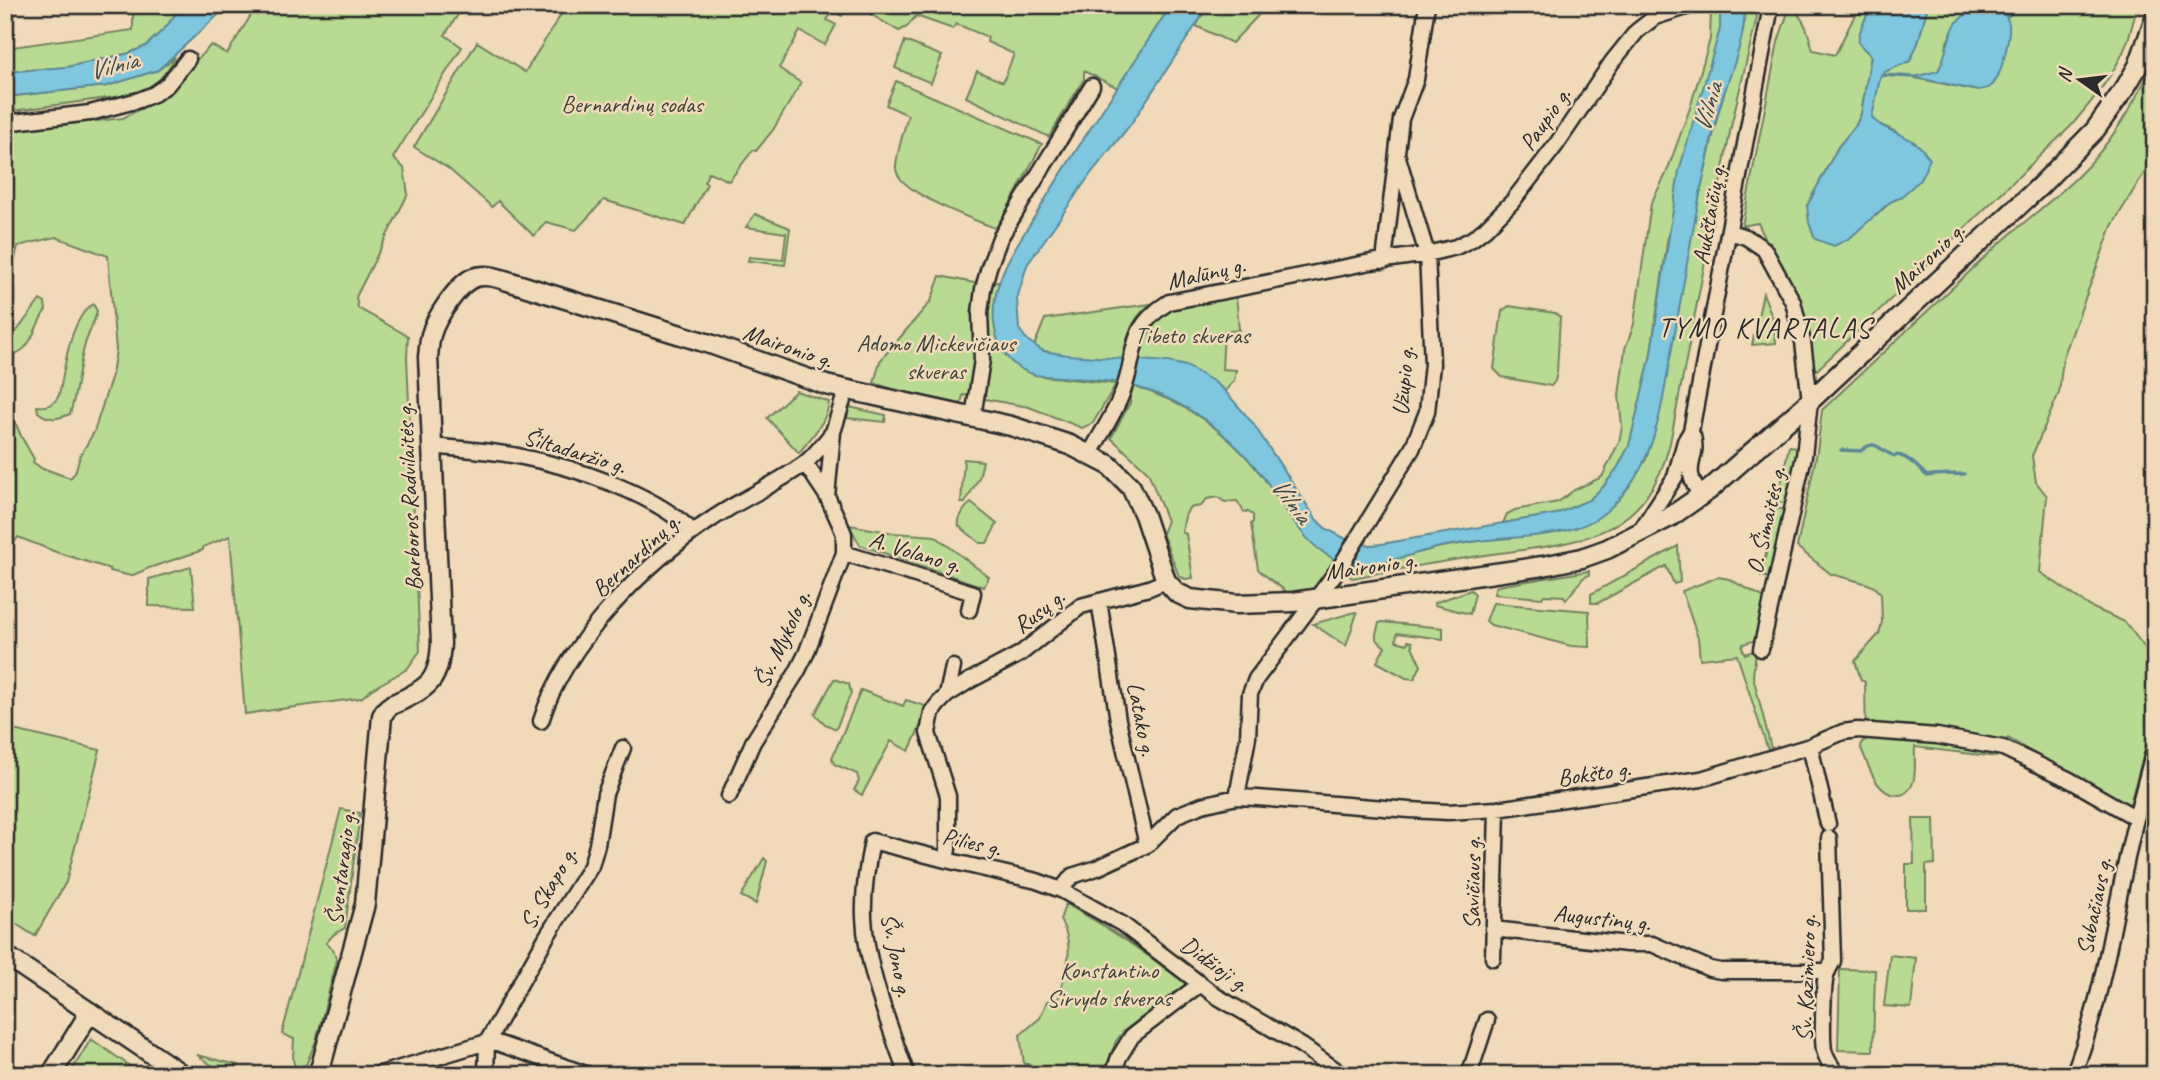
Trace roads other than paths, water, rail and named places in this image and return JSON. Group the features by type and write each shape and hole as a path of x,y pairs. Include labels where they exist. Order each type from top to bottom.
{"main road":[{"name":"Maironio g.","path":"477,276 493,277 713,345 797,377 846,391 973,417 1043,435 1090,454 1109,465 1131,487 1166,581 1177,593 1191,599 1237,604 1274,604 1559,563 1594,554 1638,534 1684,508 1811,401 2071,156 2095,130 2138,66 2155,18"},
{"name":"Barboros Radvilaitės g.","path":"389,706 426,688 432,682 440,664 428,370 431,336 438,319 455,293 467,281 477,276"},
{"name":"Šventaragio g.","path":"317,1075 365,904 381,723 389,706"},
{"path":"8,962 90,1012 183,1075"},
{"path":"51,1075 90,1012"}],"street":[{"name":"Užupio g.","path":"1384,261 1401,120 1416,79 1427,5"},
{"name":"Paupio g.","path":"1427,254 1457,247 1472,239 1499,217 1556,145 1636,31 1655,17 1693,5"},
{"name":"Aukštaičių g.","path":"1638,534 1675,477 1685,441 1691,431 1772,6"},
{"path":"5,123 90,113 139,100 155,94 167,85 188,59"},
{"path":"973,417 982,360 980,313 989,267 1000,238 1092,86"},
{"name":"Užupio g.","path":"1318,598 1412,449 1427,412 1432,364 1427,254 1397,154"},
{"name":"O. Šimaitės g.","path":"1729,232 1746,237 1764,249 1793,302 1803,342 1811,401 1804,456 1761,649"},
{"path":"1384,261 1427,254"},
{"name":"Malūnų g.","path":"1090,454 1124,390 1136,340 1146,320 1169,302 1384,261"},
{"path":"827,496 833,432 846,391"},
{"name":"Aukštaičių g.","path":"1691,431 1694,442 1690,476 1701,496"},
{"path":"833,432 805,463 827,496 844,534 844,553"},
{"name":"Šiltadaržio g.","path":"432,448 521,456 565,468 650,501 674,514 693,532"},
{"name":"Bernardinų g.","path":"541,721 556,683 607,611 634,582 693,532 805,463"},
{"path":"1675,477 1676,491 1684,508"},
{"name":"A. Volano g.","path":"844,553 973,593 968,610"},
{"name":"Šv. Mykolo g.","path":"729,796 753,742 806,654 844,553"},
{"name":"Rusų g.","path":"947,695 1020,654 1081,606 1149,589 1166,581"},
{"path":"1237,797 1246,755 1252,687 1262,669 1318,598"},
{"name":"Latako g.","path":"1099,601 1118,720 1147,845"},
{"path":"946,860 948,796 929,738 928,727 932,712 947,695 953,667"},
{"name":"Bokšto g.","path":"1061,890 1072,876 1117,860 1147,845 1177,815 1202,805 1237,797 1448,812 1497,809 1701,779 1810,746 1843,732 1858,730 1937,736 2013,751 2137,816"},
{"name":"Šv. Kazimiero g.","path":"1810,746 1829,831 1833,961 1825,983 1824,1050 1838,1075"},
{"name":"Subačiaus g.","path":"2073,1075 2088,1031 2109,950 2137,816 2150,787 2155,746"},
{"name":"S. Skapo g.","path":"487,1042 547,936 589,871 597,845 605,794 623,748"},
{"name":"Savičiaus g.","path":"1493,958 1497,809"},
{"name":"Pilies g.","path":"872,841 1038,881 1061,890"},
{"name":"Šv. Jono g.","path":"872,841 864,914 865,931 883,1007 908,1075"},
{"name":"Didžioji g.","path":"1061,890 1122,924 1216,996 1302,1046 1343,1075"},
{"name":"Augustinų g.","path":"1493,929 1627,944 1652,944 1710,969 1721,971 1828,971"},
{"path":"1113,1075 1119,1057 1132,1036 1200,984"},
{"path":"1469,1075 1487,1020"},
{"path":"377,1075 487,1042 498,1043 589,1075"},
{"path":"486,1075 487,1042"}],"water":[{"name":"Vilnia","path":"182,5 229,5 158,70 107,86 5,97 5,72 67,67 130,53 146,46 166,27"},
{"name":"Vilnia","path":"1171,5 1209,5 1131,124 1092,172 1027,265 1017,299 1019,329 1027,340 1043,351 1168,362 1186,366 1213,381 1252,422 1316,519 1325,528 1346,539 1370,545 1556,514 1589,500 1618,467 1629,446 1650,359 1679,171 1720,29 1720,5 1744,5 1740,43 1719,108 1702,184 1658,419 1642,466 1610,508 1594,520 1566,531 1445,546 1365,565 1344,563 1317,548 1296,525 1248,458 1220,432 1189,409 1172,400 1125,384 1035,375 1010,361 1002,350 994,325 995,297 1003,272 1059,178"},
{"path":"1872,5 1928,5 1918,43 1910,61 1884,72 1880,78 1872,117 1880,125 1913,141 1930,159 1920,180 1901,197 1890,202 1850,238 1834,246 1815,239 1807,206 1838,147 1856,125 1861,114 1871,56 1860,45 1859,34"},
{"path":"1985,8 2001,10 2009,24 2004,58 1998,76 1990,87 1974,90 1914,77 1938,71 1956,24 1962,17"}],"waterway":[{"path":"2007,16 2015,10"},
{"path":"1882,75 1914,77"},
{"path":"1841,450 1861,451 1873,445 1909,460 1927,476 1964,474"}],"district":[{"name":"TYMO KVARTALAS","path":"1765,327"}],"park label":[{"name":"Bernardinų sodas","path":"632,104"},
{"name":"Tibeto skveras","path":"1192,335"},
{"name":"Adomo Mickevičiaus skveras","path":"936,357"},
{"name":"Konstantino Sirvydo skveras","path":"1109,984"}]}
